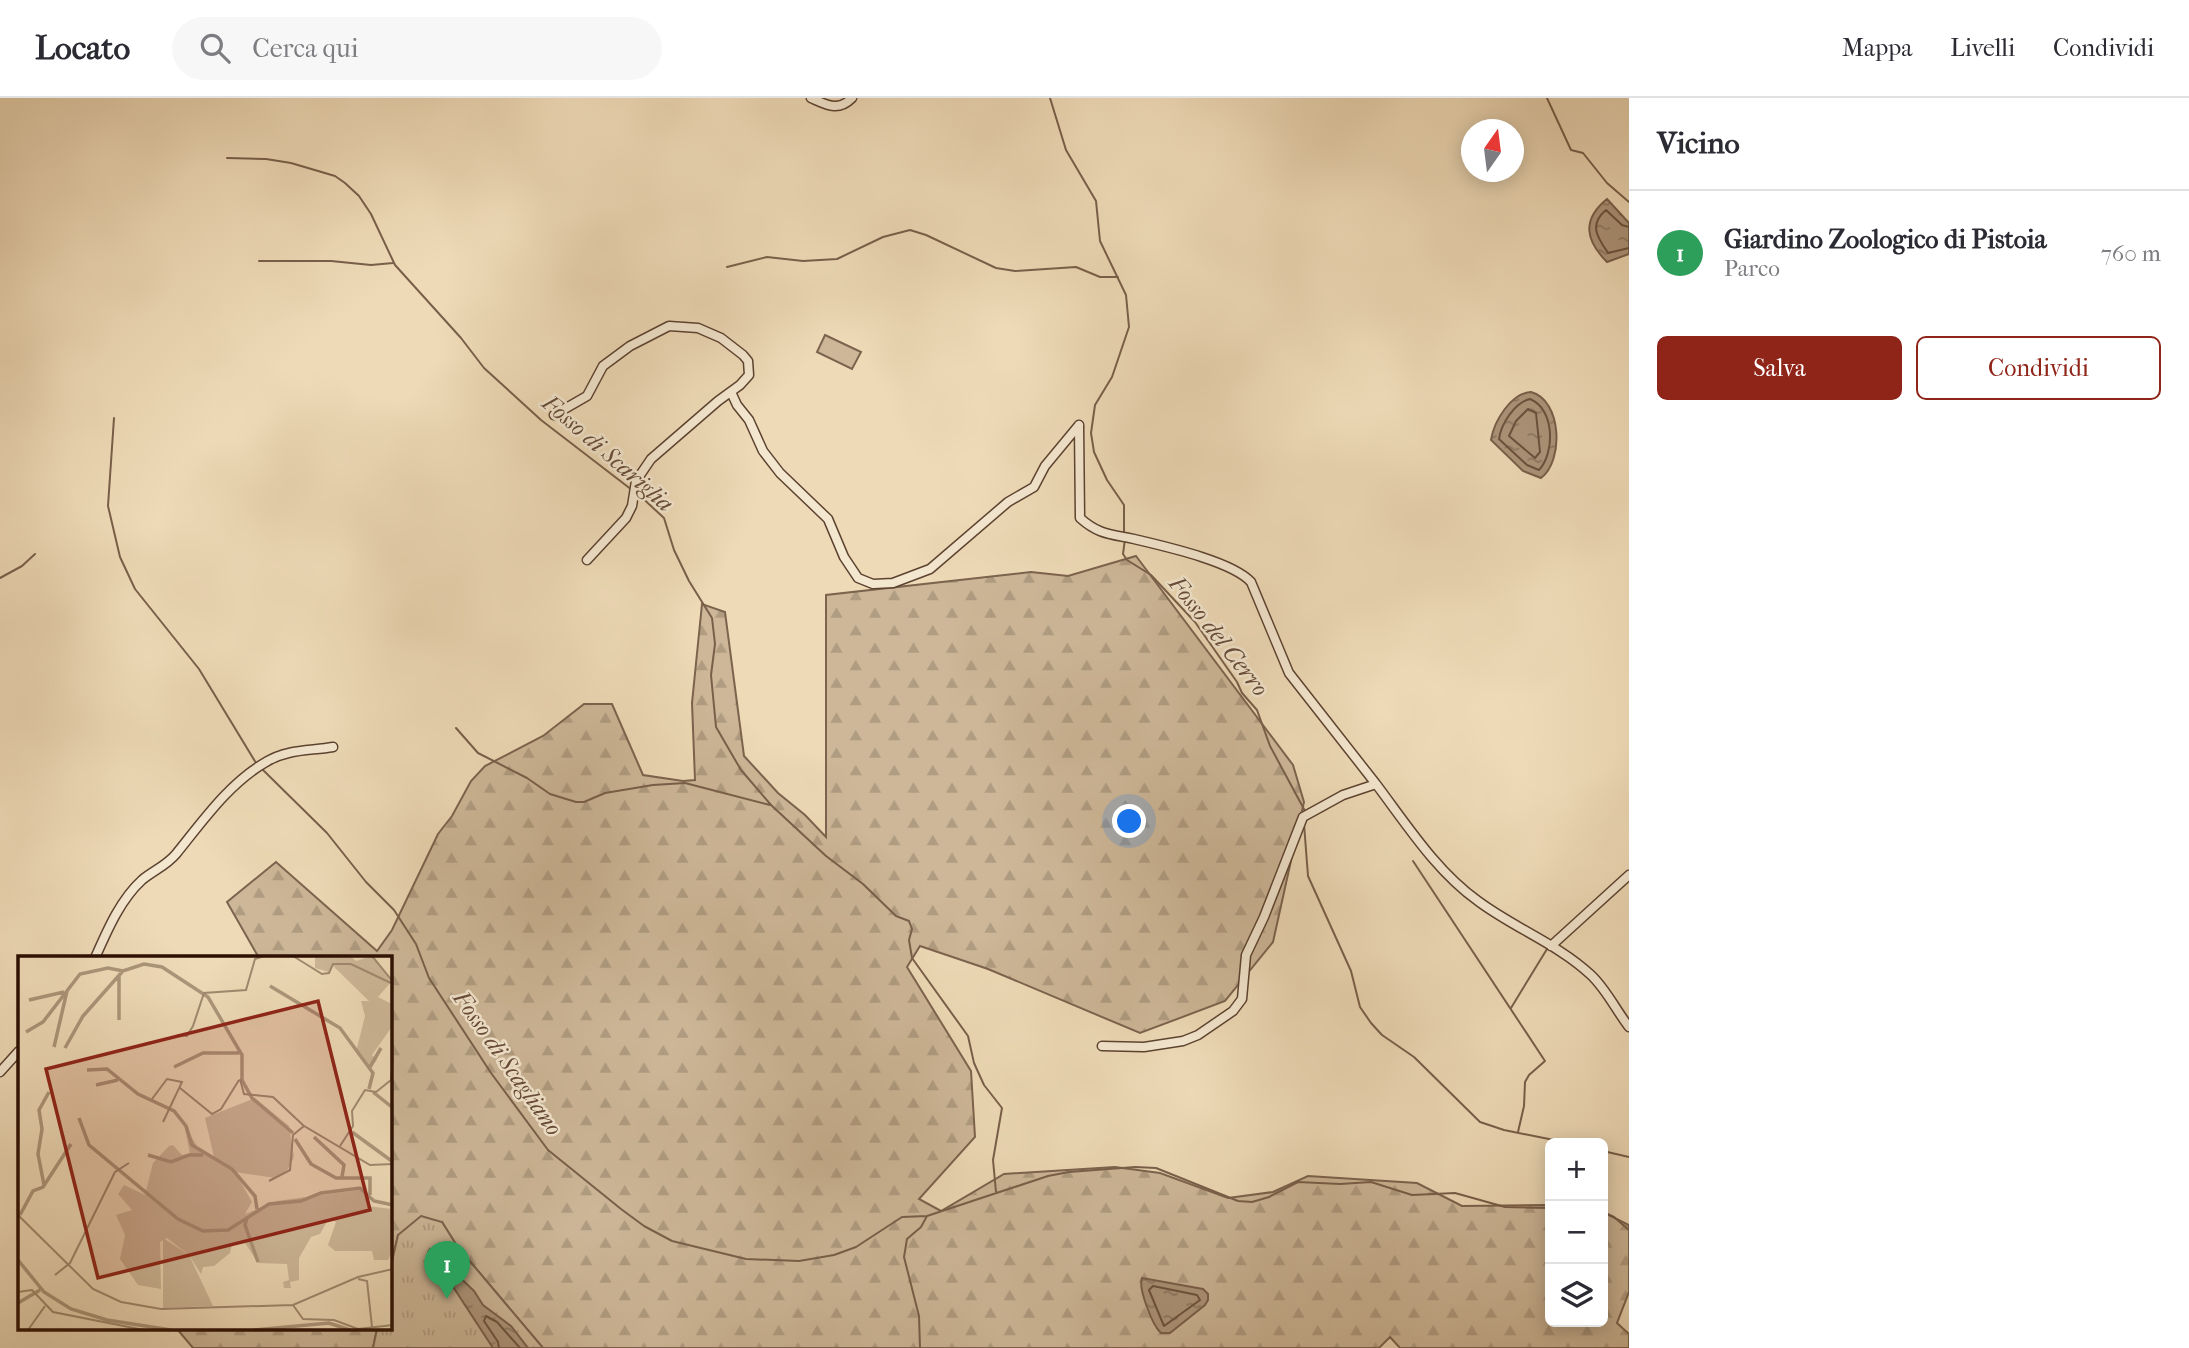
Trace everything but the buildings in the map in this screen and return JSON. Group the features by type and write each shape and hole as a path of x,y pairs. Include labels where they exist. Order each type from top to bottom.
{"street":[{"path":"811,98 838,107 852,98"},
{"path":"554,415 587,396 603,366 630,346 669,326 711,332 748,361 749,375 740,386 718,401 652,459 636,481 632,506 626,518 587,560"},
{"path":"731,392 749,420 763,451 780,473 828,519 844,557 858,578 873,584 894,583 930,569 1008,502 1034,487 1045,466 1080,425 1080,518 1101,533 1133,539 1243,573 1251,582 1289,673 1441,869 1478,902 1551,946 1594,978 1629,1027"},
{"path":"96,956 111,922 136,887 172,859 190,833 247,775 288,751 333,747"},
{"path":"1102,1046 1144,1047 1182,1041 1198,1035 1233,1012 1242,999 1246,955 1269,905 1303,817 1343,795 1376,784"},
{"path":"1551,946 1629,875"},
{"path":"0,1072 18,1052"}],"green space":[{"path":"825,335 861,352 852,369 817,352"},
{"path":"1136,556 1293,765 1304,802 1273,942 1225,1001 1140,1033 988,969 920,946 907,967 971,1071 975,1137 919,1199 941,1211 1004,1174 1115,1167 1160,1173 1228,1198 1273,1192 1308,1176 1417,1183 1462,1206 1545,1205 1545,1327 1608,1327 1608,1214 1629,1225 1629,1292 1617,1323 1629,1334 1629,1348 1400,1348 1390,1337 1379,1348 543,1348 457,1246 442,1222 398,1235 392,1261 392,956 258,956 227,902 276,862 377,951 392,930 438,834 452,816 471,781 485,766 543,736 584,704 612,704 643,775 683,781 695,780 692,703 702,604 725,612 744,756 778,793 826,837 826,595 1031,572 1068,576"},
{"path":"421,1216 442,1222 457,1246 543,1348 373,1348 377,1330 392,1330 392,1261 398,1235"},
{"path":"178,1330 377,1330 373,1348 193,1348"}],"water":[{"path":"1607,199 1629,223 1629,254 1607,262 1594,246 1589,230 1593,215"},
{"path":"1531,392 1541,397 1549,406 1556,432 1554,459 1541,478 1523,471 1491,440 1496,425 1510,403"},
{"path":"430,1249 474,1291 483,1305 511,1326 528,1348 493,1348 444,1273 434,1264 428,1252"},
{"path":"1142,1278 1203,1289 1208,1294 1208,1300 1170,1333 1161,1333 1147,1306 1142,1290"}],"waterway":[{"name":"Fosso del Cerro","path":"1050,98 1066,150 1096,201 1100,241 1126,295 1129,327 1112,377 1095,405 1091,433 1094,452 1107,480 1124,505 1124,534"},
{"path":"1547,98 1571,150 1583,153 1607,183 1629,202"},
{"name":"Fosso di Scariglia","path":"227,158 291,163 335,176 345,183 359,196 371,214 395,265 461,338 484,368 541,420 632,490"},
{"path":"727,267 767,257 803,261 837,259 883,237 910,230 996,268 1015,271 1076,267 1100,277 1118,277"},
{"path":"259,261 331,261 371,265 393,263"},
{"name":"Fosso di Scagliano","path":"114,418 108,506 120,557 135,589 199,669 256,763"},
{"name":"Fosso di Scariglia","path":"637,493 664,518 674,550 712,618 715,644 711,675 716,727 741,770 771,805 826,856 863,884 896,916 909,921 912,929 909,940 912,958 968,1036 974,1063 984,1085 1002,1108 993,1160 996,1192"},
{"name":"Fosso del Cerro","path":"1125,539 1123,554 1127,560 1151,575 1195,622 1242,693 1257,710 1270,746 1305,811"},
{"path":"0,578 22,566 35,554"},
{"path":"456,728 478,753 527,778 550,794 576,802 584,802 605,793 685,783 770,805"},
{"name":"Fosso di Scagliano","path":"262,769 327,833 366,882 394,910 416,944 429,978 491,1073 548,1150 644,1226 672,1241 746,1259 799,1261 834,1255 856,1247 902,1217 927,1216 1048,1176 1135,1167 1156,1168 1238,1201 1252,1202 1269,1197 1298,1182 1371,1182 1412,1195 1455,1193 1505,1207 1545,1208"},
{"name":"Fosso del Cerro","path":"1304,824 1308,876 1351,971 1360,1007 1371,1023 1382,1035 1414,1057 1480,1122 1545,1138"},
{"path":"1413,861 1545,1061 1525,1082 1524,1106 1518,1132"},
{"path":"1511,1008 1547,949"},
{"path":"1608,1152 1629,1157"},
{"name":"Fosso di Scagliano","path":"1608,1214 1629,1230"},
{"path":"920,1348 919,1316 904,1257 907,1239 921,1227 927,1216"}],"place":[{"name":"Giardino Zoologico di Pistoia","path":"447,1299"}]}
